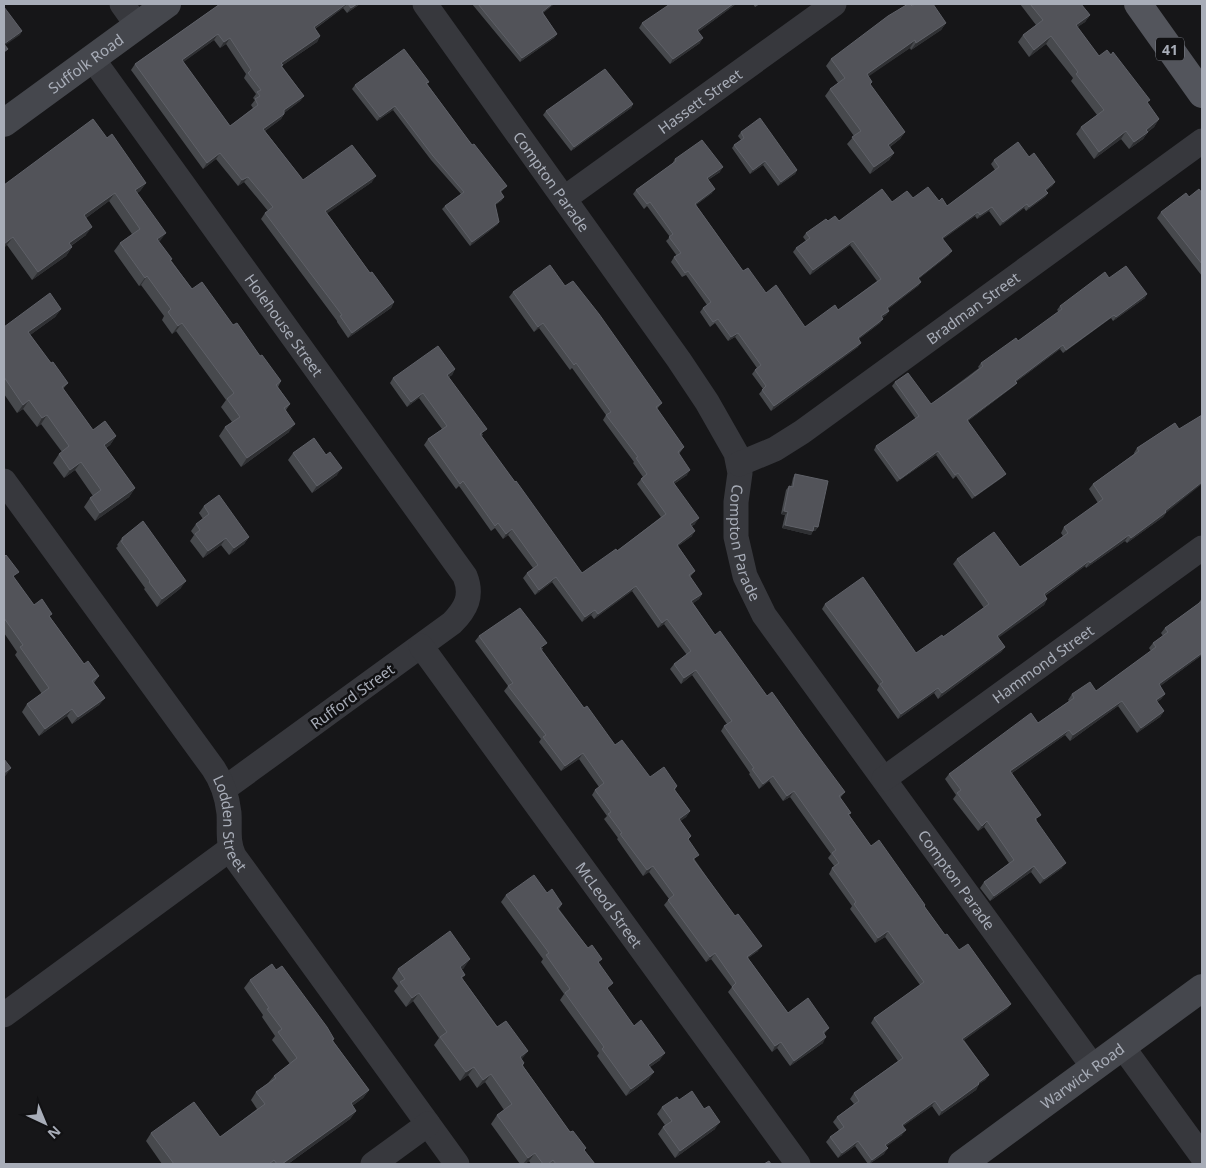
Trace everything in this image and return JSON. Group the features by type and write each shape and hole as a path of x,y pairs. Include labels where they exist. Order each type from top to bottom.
{"main road":[{"name":"41","path":"1138,4 1202,94"}],"street":[{"name":"Suffolk Road","path":"4,123 92,58 129,15 167,4"},
{"name":"Compton Parade","path":"425,4 693,380 736,453 740,473 736,502 736,537 745,576 753,595 778,636 1094,1068"},
{"name":"Hassett Street","path":"565,198 834,4"},
{"name":"Holehouse Street","path":"92,58 464,576 468,584 469,594"},
{"name":"Bradman Street","path":"739,464 775,449 802,432 1202,141"},
{"name":"Lodden Street","path":"4,481 213,768 224,789 229,814 230,849 240,866 457,1164"},
{"name":"Hammond Street","path":"884,779 1202,548"},
{"name":"Rufford Street","path":"224,789 458,617 468,602 469,594"},
{"name":"McLeod Street","path":"421,646 798,1164"},
{"path":"4,1015 230,849"},
{"name":"Warwick Road","path":"962,1164 1202,988"},
{"path":"1122,1046 1202,1156"},
{"path":"373,1164 428,1124"}],"building":[{"path":"220,4 346,4 314,27 320,36 281,63 283,65 281,66 304,96 284,110 284,114 263,129 303,180 352,145 376,176 325,211 370,273 372,272 394,302 352,333 340,316 342,315 265,213 273,207 248,177 242,180 220,153 207,163 135,64","holes":["218,34 224,42 230,38 251,70 248,73 261,90 257,92 260,96 255,99 258,105 230,126 182,60"]},
{"path":"348,4 357,4 351,8"},
{"path":"478,4 552,4 542,12 557,34 522,58"},
{"path":"670,4 733,4 697,30 703,38 673,59 642,23"},
{"path":"908,4 912,6 915,4 933,4 946,23 916,43 915,40 867,74 872,82 870,84 905,132 888,145 894,153 874,167 852,137 861,131 830,89 845,78 831,59 888,16"},
{"path":"1030,4 1081,4 1090,15 1076,25 1099,56 1107,50 1111,55 1113,52 1150,100 1147,102 1159,119 1146,130 1148,132 1134,142 1126,131 1099,152 1081,127 1104,110 1076,74 1078,72 1051,36 1034,50 1023,35 1043,20"},
{"path":"4,7 22,31 4,44"},
{"path":"4,44 8,49 4,52"},
{"path":"404,49 429,82 426,83 472,145 474,144 507,186 500,191 504,197 495,204 499,222 472,242 445,206 464,192 433,156 395,106 380,117 355,85"},
{"path":"605,69 633,104 574,147 546,111"},
{"path":"760,118 797,170 781,182 765,161 753,170 734,145 744,138 741,132"},
{"path":"93,119 107,138 112,134 146,183 135,190 166,233 157,239 172,259 170,260 192,289 202,282 233,325 237,323 260,356 262,355 281,381 276,385 290,404 284,408 295,424 247,458 225,427 240,417 227,399 234,393 182,323 178,326 168,312 171,309 147,276 145,278 120,243 140,229 115,193 84,215 92,227 69,243 72,247 38,272 13,237 4,244 4,185"},
{"path":"702,140 723,167 707,178 715,189 695,204 743,271 748,268 766,293 776,285 805,327 835,305 838,310 881,279 853,241 813,270 796,248 810,238 806,233 826,219 828,221 835,216 839,221 882,189 892,202 907,191 913,198 928,187 939,201 942,198 947,206 999,167 994,160 1018,142 1029,157 1034,153 1055,182 1045,190 1048,193 1029,207 1027,204 1003,222 992,207 980,215 978,212 942,238 952,251 918,278 921,282 887,308 889,311 881,316 883,319 858,338 861,343 774,406 762,390 766,386 755,370 761,365 738,333 731,337 718,319 713,322 703,308 711,302 688,271 685,273 674,257 681,253 669,237 673,234 650,202 647,204 636,190"},
{"path":"1199,189 1202,193 1202,264 1161,212 1186,193 1189,197"},
{"path":"550,265 565,286 573,281 599,314 662,403 656,407 684,447 678,452 690,470 673,482 699,518 690,524 695,531 677,545 695,571 689,575 702,594 691,601 715,635 720,631 767,696 772,692 845,792 839,796 851,813 848,814 871,846 879,840 945,935 947,934 959,950 968,944 1011,1004 962,1039 989,1075 942,1111 935,1101 902,1125 906,1130 885,1145 888,1148 872,1160 858,1141 842,1153 830,1137 844,1127 837,1117 859,1101 854,1093 903,1058 874,1018 924,982 888,931 878,938 854,904 856,902 832,868 839,863 832,853 836,850 794,791 787,796 773,776 763,784 724,726 732,721 696,670 684,678 674,664 691,651 667,619 662,623 636,586 598,614 595,610 585,617 556,577 539,590 527,573 538,565 512,529 506,534 498,523 495,526 463,481 460,484 428,439 447,426 423,393 411,402 393,378 438,346 455,369 447,375 487,429 480,434 582,573 616,549 617,551 666,514 641,479 647,474 636,458 638,457 606,415 611,412 576,363 574,365 543,323 538,327 513,292"},
{"path":"1126,266 1147,294 1066,350 1063,345 1015,381 1017,383 967,420 1006,474 975,496 958,473 955,475 938,451 900,479 876,446 919,416 895,382 908,373 931,404 983,366 981,363 1016,338 1018,341 1062,309 1060,306 1105,272 1109,278"},
{"path":"50,293 61,309 28,332 68,383 62,387 93,430 105,421 116,436 104,445 135,488 100,513 90,498 101,490 81,462 70,470 59,454 69,446 47,415 42,418 29,400 23,405 4,377 4,327"},
{"path":"1202,415 1202,482 1131,538 1129,535 1044,594 1047,599 997,636 1005,647 942,693 938,688 901,714 880,684 883,682 825,604 863,577 916,653 942,635 943,637 989,604 957,559 994,532 1020,567 1068,533 1064,527 1103,499 1093,484 1139,451 1137,448 1175,423 1179,429"},
{"path":"314,438 326,455 330,452 342,468 317,486 293,453"},
{"path":"795,474 828,481 818,527 814,526 813,531 785,525 788,512 784,511 789,486 793,487"},
{"path":"219,495 249,537 234,548 226,538 208,551 195,534 200,530 196,524 209,514 204,506"},
{"path":"143,521 186,581 162,599 121,541 123,540 122,538"},
{"path":"4,554 19,572 13,576 34,605 42,599 52,614 49,616 84,664 88,661 99,676 92,681 105,698 78,717 72,709 45,729 27,704 49,688 20,647 23,645 4,618"},
{"path":"1202,601 1202,653 1159,684 1165,694 1156,700 1164,711 1141,728 1122,701 1073,735 1069,730 1010,771 1041,815 1035,819 1066,863 1044,879 1034,866 994,896 984,882 1014,860 987,821 982,826 957,793 961,790 949,774 1031,713 1038,723 1074,698 1072,694 1090,682 1096,691 1156,647 1153,643 1168,632 1165,628"},
{"path":"520,608 547,643 540,648 584,708 587,706 615,745 622,740 650,777 664,767 677,786 674,789 690,811 679,819 691,836 688,839 699,855 693,859 735,916 738,914 762,946 747,957 788,1013 808,998 829,1028 823,1032 826,1037 794,1061 781,1042 775,1046 732,987 736,983 715,953 710,957 668,900 674,895 653,866 647,870 620,834 622,833 608,814 611,812 595,790 604,783 583,753 565,766 543,737 546,735 508,686 513,683 479,636"},
{"path":"4,759 11,768 4,773"},
{"path":"534,875 547,893 552,889 562,904 557,908 588,948 592,945 602,959 598,962 613,983 607,988 634,1026 641,1020 665,1053 648,1065 654,1072 631,1089 602,1049 604,1047 565,993 570,989 546,955 549,953 506,895"},
{"path":"450,931 470,959 460,967 465,975 461,977 497,1027 506,1021 528,1051 520,1057 524,1063 522,1065 570,1132 573,1131 586,1148 584,1150 595,1164 556,1164 553,1160 548,1164 543,1164 535,1153 528,1158 497,1115 512,1104 491,1074 483,1080 474,1067 466,1072 440,1037 447,1032 419,993 412,998 400,982 405,979 398,969"},
{"path":"272,964 276,970 282,966 327,1027 334,1039 332,1040 369,1090 351,1103 356,1111 282,1164 277,1164 274,1160 269,1164 174,1164 151,1133 194,1102 220,1137 265,1104 256,1092 276,1078 274,1076 297,1058 278,1032 282,1029 267,1009 269,1008 250,980"},
{"path":"692,1091 704,1109 709,1106 720,1122 680,1151 663,1127 672,1121 662,1107 677,1097 679,1100"}]}
